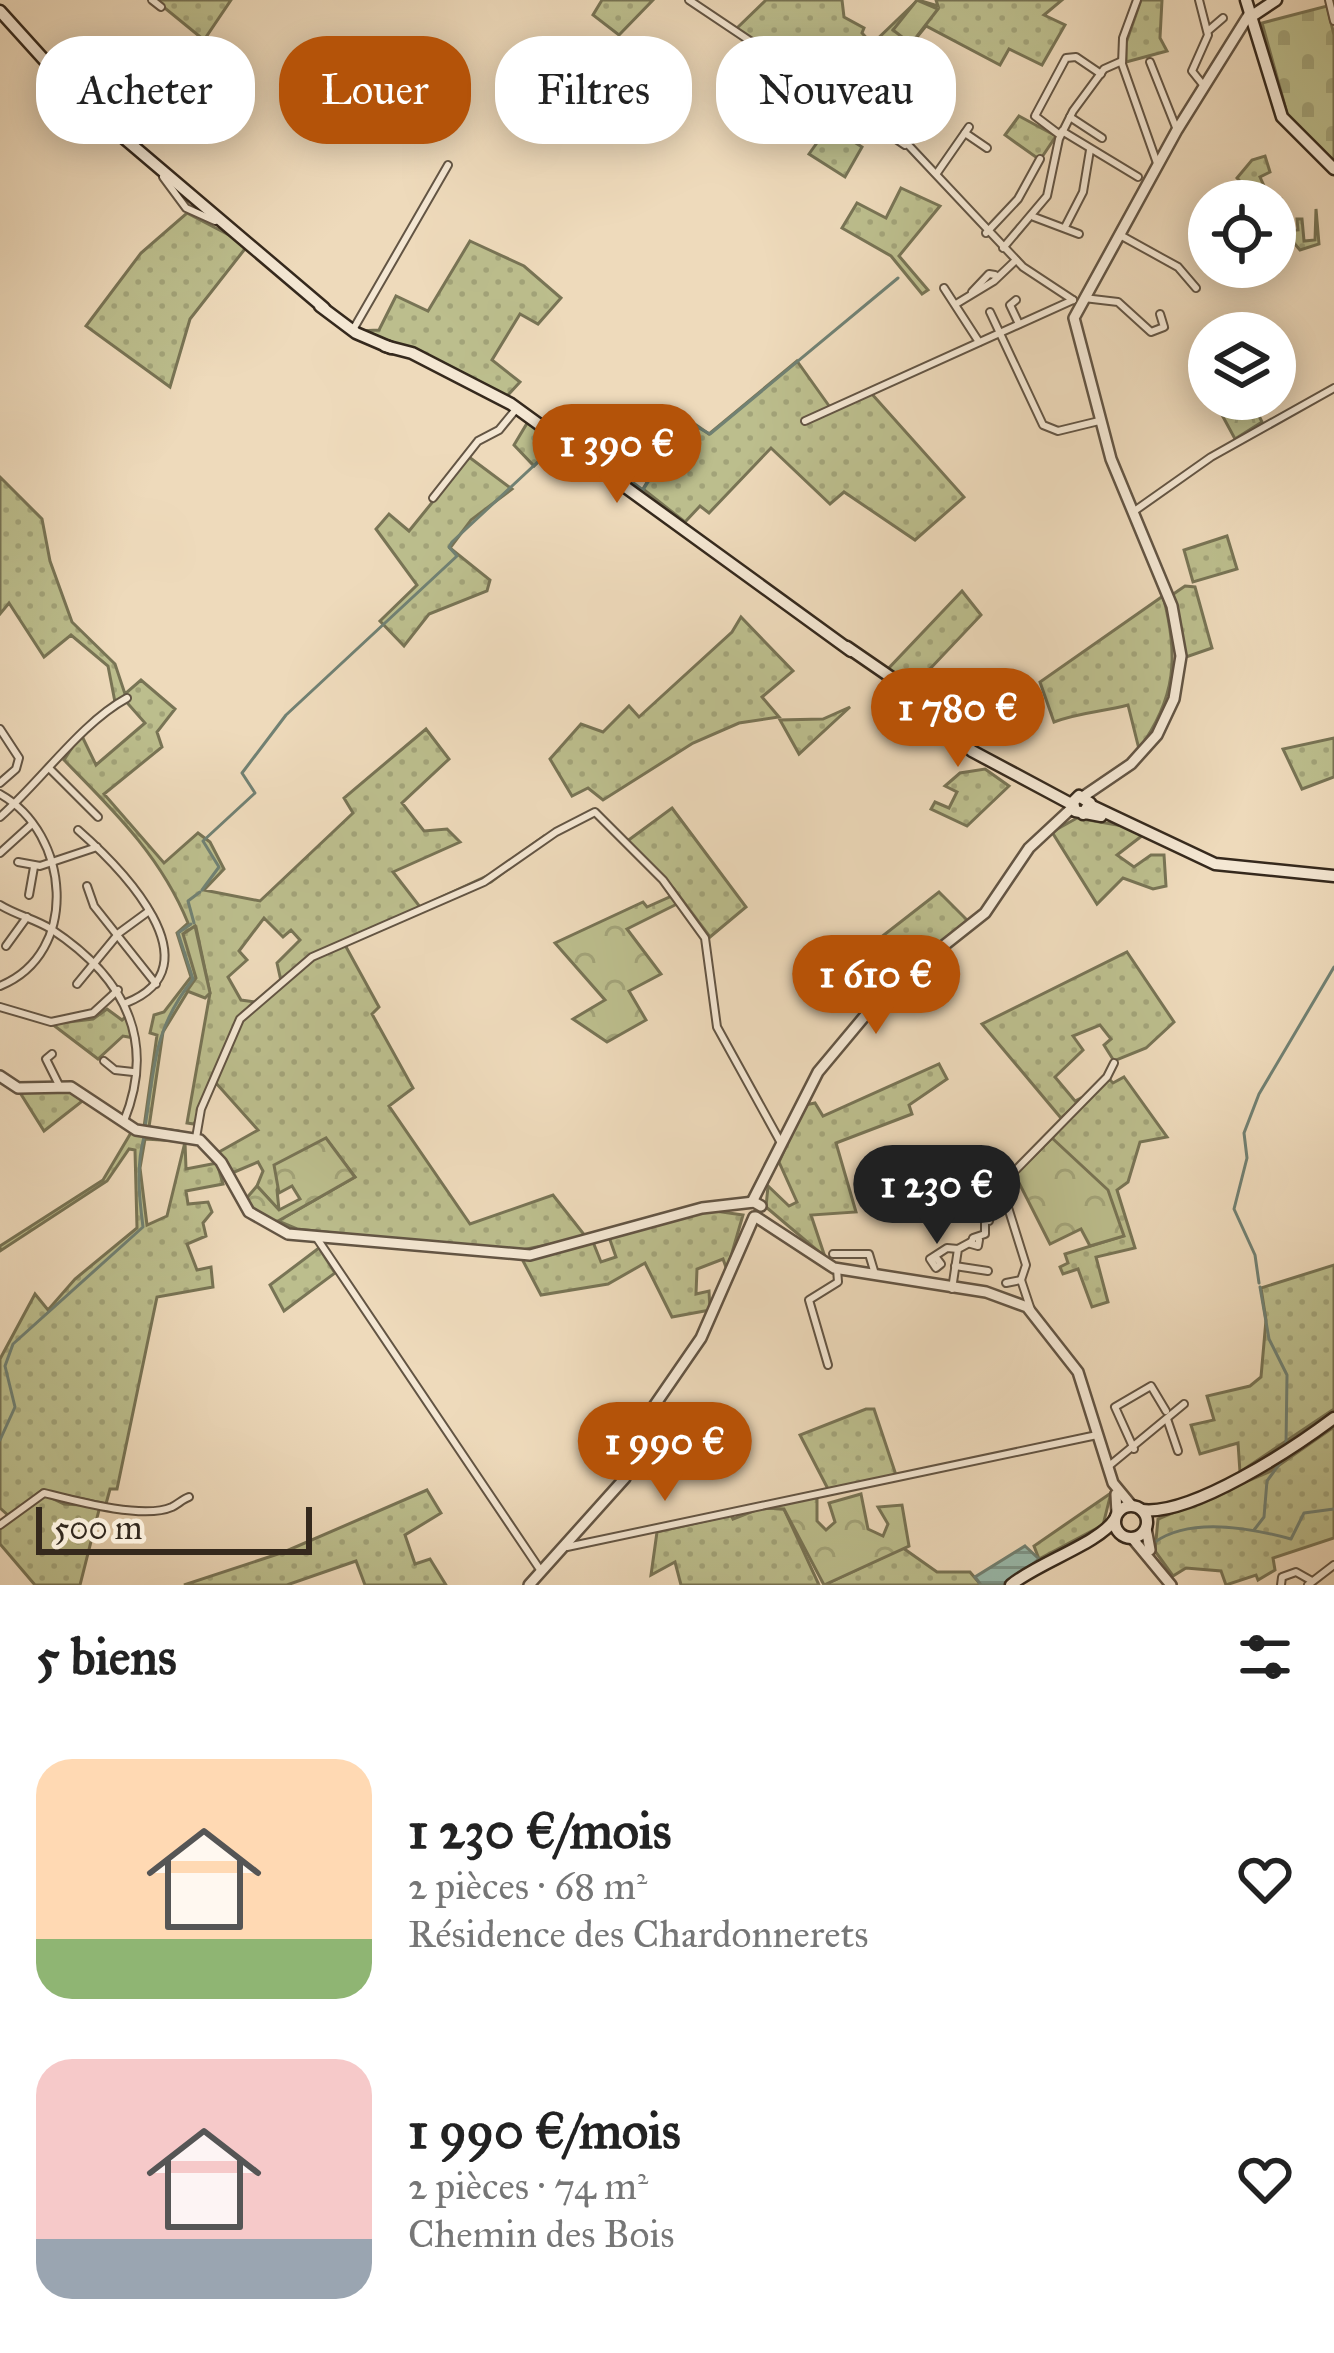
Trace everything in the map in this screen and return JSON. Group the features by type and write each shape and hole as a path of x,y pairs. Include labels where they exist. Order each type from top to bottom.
{"main road":[{"path":"1274,0 1251,10 1275,100 1292,132 1334,169"},
{"path":"0,11 78,98 353,331 423,359 517,408 878,670 972,752 1219,865 1334,876"},
{"path":"1082,1542 1127,1537 1175,1504 1269,1464 1334,1418"},
{"path":"1011,1585 1111,1528 1116,1516 1137,1508 1175,1504"},
{"path":"1137,1508 1147,1526"},
{"path":"1116,1516 1127,1537"}],"street":[{"path":"152,0 161,7"},
{"path":"689,0 867,117 885,124 1016,260 1079,300"},
{"path":"1137,0 1124,35 1122,61 1150,152 1159,163"},
{"path":"1199,0 1208,30"},
{"path":"1329,0 1334,21"},
{"path":"529,1585 621,1485 653,1405 703,1336 781,1144 815,1076 878,1000 985,913 1038,838 1082,805 1157,735 1172,704 1180,668 1176,618 1099,421 1074,328 1079,300 1251,10"},
{"path":"1204,86 1192,69 1208,30 1223,18"},
{"path":"1101,74 1073,56 1066,58 1035,116 1138,177"},
{"path":"1004,248 1034,217 1050,190 1070,116 1101,74 1122,61"},
{"path":"1150,62 1177,130"},
{"path":"1070,116 1102,138"},
{"path":"937,173 967,130 987,148"},
{"path":"1065,227 1083,192 1090,150"},
{"path":"986,232 1018,199 1040,159"},
{"path":"353,331 448,165"},
{"path":"1034,217 1078,234"},
{"path":"1120,235 1178,267 1188,279"},
{"path":"956,304 994,281 995,275 1016,260"},
{"path":"944,287 980,342"},
{"path":"1016,300 1010,304 1019,324"},
{"path":"805,421 1079,300 1119,302 1150,332 1164,327 1160,314"},
{"path":"990,312 1043,425 1062,430 1099,421"},
{"path":"1132,512 1216,454 1334,388"},
{"path":"434,498 478,440 499,430 517,408"},
{"path":"0,817 52,770 85,727 127,698"},
{"path":"0,729 19,760 0,783"},
{"path":"52,770 98,817"},
{"path":"0,794 32,824 54,863 52,930 33,964 0,986"},
{"path":"196,1138 202,1106 240,1019 312,957 484,883 556,832 596,812 663,880 704,938 718,1027 781,1144"},
{"path":"0,853 32,824"},
{"path":"78,830 149,910 165,952 156,984 126,1003"},
{"path":"18,862 34,867 97,847"},
{"path":"29,895 34,867"},
{"path":"88,886 93,904 156,984"},
{"path":"1,908 52,930 94,966 126,1003 136,1034 122,1123"},
{"path":"77,983 116,935 149,910"},
{"path":"6,946 27,917"},
{"path":"0,1007 51,1022 91,1014 118,990"},
{"path":"52,1054 46,1059 59,1085"},
{"path":"104,1061 115,1070 133,1072"},
{"path":"1030,1312 1022,1280 1026,1265 1001,1185 1114,1064"},
{"path":"0,1076 20,1089 59,1085 79,1091 122,1123 149,1134 196,1138 220,1160 257,1220 282,1233 526,1255 714,1206 754,1209 837,1269 995,1294 1041,1322 1079,1375 1113,1483 1116,1516"},
{"path":"935,1256 948,1247 958,1249 975,1241 988,1221"},
{"path":"316,1237 541,1571"},
{"path":"952,1287 958,1249"},
{"path":"833,1254 869,1255 875,1276"},
{"path":"955,1267 988,1270"},
{"path":"828,1365 808,1300 838,1282 837,1269"},
{"path":"1006,1283 1022,1280"},
{"path":"1134,1449 1115,1406 1151,1386 1178,1451"},
{"path":"1107,1467 1184,1404"},
{"path":"560,1548 1097,1435"},
{"path":"1113,1483 1137,1508"},
{"path":"0,1525 44,1492 66,1502 130,1509 171,1507 189,1497"},
{"path":"1147,1526 1155,1560"},
{"path":"1127,1537 1155,1560 1172,1585"},
{"path":"1281,1585 1282,1577 1294,1572 1310,1583 1334,1565"}],"green space":[{"path":"155,0 231,0 207,36 199,36"},
{"path":"602,0 653,0 619,35 593,15"},
{"path":"766,0 842,0 844,17 864,28 865,36 745,36 735,30"},
{"path":"917,0 938,9 917,36 901,36 893,30"},
{"path":"918,0 938,6 936,0 1062,0 1044,15 1065,25 1042,65 1009,49 1000,65 956,42 956,36 926,26 918,36 880,36"},
{"path":"1141,0 1162,0 1160,38 1167,51 1126,62 1126,43"},
{"path":"1327,6 1334,35 1334,162 1288,117 1262,23"},
{"path":"1019,116 1056,136 1040,160 1005,135"},
{"path":"816,144 862,147 845,177 809,154"},
{"path":"1265,156 1270,172 1261,180 1239,180 1237,178 1252,160"},
{"path":"901,188 940,206 899,256 928,290 922,294 891,256 842,228 857,203 886,218"},
{"path":"1316,209 1319,244 1300,250 1297,219 1302,219 1304,241 1315,240"},
{"path":"187,213 248,245 190,319 170,387 86,326 141,253"},
{"path":"470,241 524,266 561,298 538,324 520,314 492,360 520,382 507,396 425,354 357,331 379,330 396,296 428,311"},
{"path":"797,361 832,410 871,393 964,497 915,540 844,492 830,504 771,448 709,513 700,506 685,522 643,489 686,418 709,434"},
{"path":"529,420 559,441 534,466 514,445"},
{"path":"1225,420 1261,420 1262,422 1235,439"},
{"path":"469,457 512,489 471,520 450,548 490,580 487,591 429,614 404,646 380,621 417,585 376,529 389,514 409,531"},
{"path":"0,477 42,519 50,561 72,622 115,664 125,694 141,680 175,709 157,732 162,747 104,794 164,863 198,833 210,842 224,869 204,890 260,901 353,813 344,798 426,729 449,759 402,803 424,831 447,829 460,842 393,872 420,907 491,874 544,836 548,839 491,882 345,945 379,1007 372,1014 413,1088 389,1106 470,1224 553,1195 586,1237 512,1252 297,1229 278,1221 355,1177 326,1139 289,1161 277,1190 279,1210 257,1186 263,1171 258,1162 232,1173 219,1152 258,1130 216,1083 194,1124 187,1123 210,993 196,927 187,931 196,978 163,1032 149,1127 178,1131 176,1141 145,1139 140,1168 147,1225 167,1216 185,1142 186,1169 217,1163 223,1184 186,1191 188,1204 208,1202 212,1212 203,1223 206,1236 187,1244 197,1270 211,1267 213,1287 157,1297 117,1489 110,1489 106,1504 42,1490 9,1516 0,1508 0,1359 35,1294 48,1310 75,1279 137,1228 135,1150 129,1149 107,1181 0,1251 0,1246 103,1180 132,1131 143,1134 157,1035 150,1033 154,1015 164,1012 191,977 177,933 188,923 164,876 134,835 64,760 81,734 96,765 145,723 123,698 115,702 108,666 71,635 44,657 9,603 0,614","holes":["264,918 283,937 291,930 300,940 277,963 281,981 255,1002 241,1000 228,977 247,960 239,951"]},
{"path":"1227,536 1237,569 1193,582 1184,550"},
{"path":"1185,586 1195,587 1212,648 1186,657 1172,595"},
{"path":"962,591 981,615 910,690 887,670"},
{"path":"1163,596 1171,638 1171,676 1161,712 1139,749 1128,705 1054,722 1040,682"},
{"path":"741,617 793,671 762,697 779,717 739,723 693,743 603,800 588,788 572,796 550,759 581,724 603,732 629,706 639,717 732,632"},
{"path":"850,707 799,754 780,720 823,719"},
{"path":"1334,738 1334,777 1302,789 1283,749"},
{"path":"985,769 1009,786 967,826 931,809 935,802 949,808 957,792 945,786 960,773"},
{"path":"672,808 746,907 710,937 674,889 626,842"},
{"path":"1077,818 1123,826 1143,835 1117,855 1134,867 1151,855 1164,855 1166,886 1153,889 1123,878 1097,904 1052,832"},
{"path":"939,892 968,921 908,968 892,948 873,961 862,952"},
{"path":"672,896 677,904 627,929 661,974 629,991 646,1020 607,1042 573,1019 605,1000 555,943 643,902 647,907"},
{"path":"195,926 210,993 205,998 187,991 196,978 183,934"},
{"path":"1127,952 1174,1022 1146,1048 1114,1061 1104,1045 1111,1039 1100,1025 1073,1036 1083,1050 1055,1077 1075,1101 1087,1095 1061,1118 982,1024"},
{"path":"107,1009 122,1020 128,1015 134,1038 123,1036 98,1059 52,1024 93,1019"},
{"path":"939,1064 947,1079 909,1105 912,1114 836,1143 856,1212 811,1215 825,1257 766,1207 768,1186 789,1206 797,1202 779,1162 805,1105 815,1103 823,1116"},
{"path":"1124,1077 1167,1137 1140,1142 1128,1182 1117,1190 1135,1248 1096,1257 1108,1302 1092,1307 1078,1269 1063,1274 1060,1267 1068,1263 1065,1254 1123,1236 1052,1138 1108,1078 1113,1083"},
{"path":"66,1088 85,1099 44,1131 19,1091"},
{"path":"326,1138 355,1177 269,1223 245,1200 257,1186 279,1210 300,1199 292,1186 279,1193 274,1165"},
{"path":"1052,1138 1108,1190 1124,1236 1090,1246 1081,1229 1050,1244 1015,1175"},
{"path":"708,1210 743,1215 727,1270 723,1259 697,1269 696,1294 709,1291 710,1310 672,1317 645,1263 608,1284 541,1295 522,1259 593,1242 601,1262 616,1257 609,1237"},
{"path":"319,1248 335,1273 284,1311 270,1285"},
{"path":"1334,1265 1334,1409 1240,1472 1238,1443 1200,1454 1191,1425 1214,1420 1207,1396 1250,1386 1261,1377 1266,1320 1261,1288"},
{"path":"874,1409 896,1475 828,1489 800,1435"},
{"path":"1334,1427 1334,1538 1273,1558 1275,1570 1258,1580 1256,1575 1226,1585 1221,1571 1186,1568 1173,1576 1155,1551 1158,1519 1269,1472"},
{"path":"427,1490 441,1513 405,1535 415,1564 430,1559 446,1585 365,1585 356,1561 287,1585 184,1585 284,1552"},
{"path":"1111,1493 1103,1525 1039,1559 1034,1546"},
{"path":"861,1494 868,1529 883,1536 888,1524 878,1507 902,1505 909,1546 824,1585 784,1509 761,1508 817,1497 817,1521 826,1530 835,1522 829,1503"},
{"path":"45,1495 64,1504 100,1506 80,1585 35,1585 0,1544 0,1527"},
{"path":"761,1508 784,1509 819,1585 681,1585 675,1562 651,1575 657,1532 731,1515 733,1519"},
{"path":"903,1548 937,1572 970,1572 981,1585 824,1585"}],"shaded area":[{"path":"1025,1546 1039,1559 1007,1585 981,1585 975,1577"}],"waterway":[{"path":"579,443 643,490 686,421 710,434 898,278"},
{"path":"202,890 219,867 203,841 255,793 242,773 286,715 457,556 449,547 452,542 557,444"},
{"path":"194,923 188,901 200,892"},
{"path":"145,1127 163,1032 193,979 178,933 191,924"},
{"path":"1259,1283 1255,1255 1234,1209 1247,1158 1244,1133 1259,1094 1334,967"},
{"path":"0,1440 15,1407 5,1366 13,1344 143,1227 139,1170 144,1137"},
{"path":"1260,1287 1269,1339 1287,1375 1286,1446"},
{"path":"1254,1530 1264,1517 1267,1481 1283,1459"},
{"path":"1155,1542 1203,1527 1291,1539 1304,1513 1334,1509"}]}
